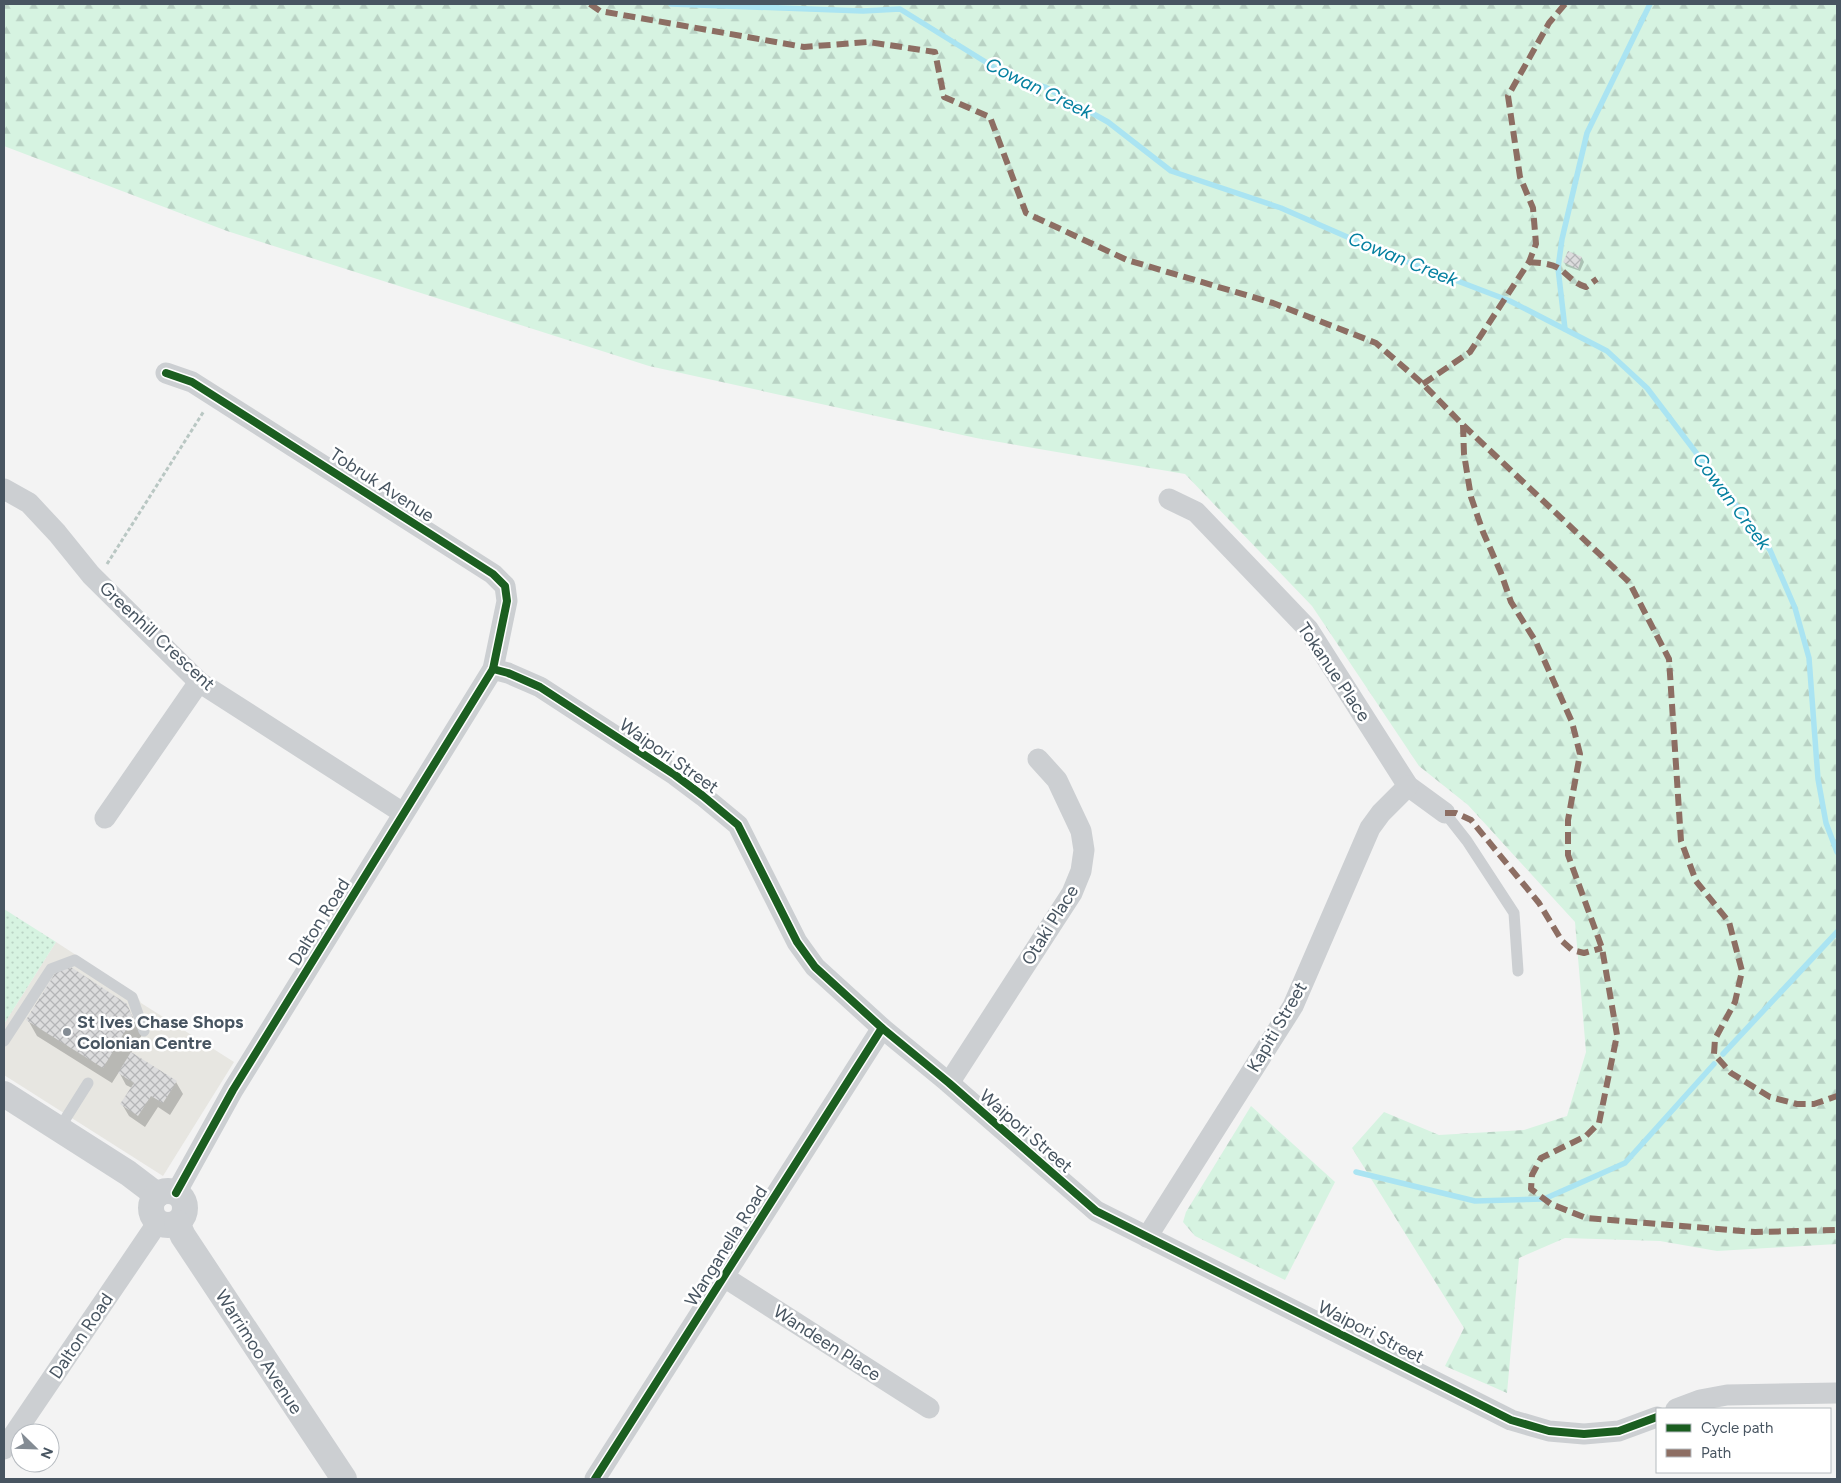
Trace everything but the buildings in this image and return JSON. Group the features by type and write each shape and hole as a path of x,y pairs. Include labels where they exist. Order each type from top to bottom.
{"street":[{"name":"Tobruk Avenue","path":"166,373 192,382 493,574 505,586 508,601 493,669"},
{"name":"Greenhill Crescent","path":"4,489 29,503 58,532 96,580 199,682 403,813"},
{"name":"Tokanue Place","path":"1169,499 1196,512 1308,629 1408,786 1445,813"},
{"name":"Dalton Road","path":"166,1194 233,1090 493,669"},
{"name":"Waipori Street","path":"493,669 540,686 675,775 738,825 797,942 816,967 882,1028 949,1083 1096,1211 1511,1420 1549,1431 1584,1434 1619,1431 1656,1416"},
{"path":"106,818 199,682"},
{"name":"Otaki Place","path":"949,1083 1072,893 1081,872 1084,850 1081,831 1057,780 1038,759"},
{"name":"Kapiti Street","path":"1147,1237 1293,1006 1370,828 1381,813 1408,786"},
{"name":"Wanganella Road","path":"595,1479 882,1028"},
{"path":"4,1094 128,1173 166,1194 182,1198 185,1209 184,1214 167,1223"},
{"name":"Dalton Road","path":"4,1450 167,1223"},
{"name":"Warrimoo Avenue","path":"167,1223 183,1236 344,1479"},
{"name":"Wandeen Place","path":"724,1277 929,1408"},
{"path":"1679,1408 1700,1400 1727,1395 1837,1392"}],"lane":[{"path":"1445,813 1467,840 1514,913 1518,971"},
{"path":"4,1041 51,969 75,960 132,997 144,1031"},
{"path":"59,1130 88,1083"}],"path":[{"path":"96,580 214,396"}],"shaded area":[{"path":"56,942 136,994 141,1003 234,1062 163,1176 4,1075 4,1024"}],"green space":[{"path":"4,4 1837,4 1837,1244 1717,1251 1660,1241 1565,1238 1519,1258 1507,1393 1445,1366 1464,1328 1352,1148 1384,1112 1439,1135 1524,1130 1567,1116 1586,1052 1575,922 1468,805 1419,766 1312,606 1185,474 976,438 649,366 227,231 4,146"},
{"path":"4,909 56,942 4,1024"},
{"path":"1251,1106 1335,1182 1285,1280 1195,1236 1183,1222 1186,1212"}],"waterway":[{"name":"Cowan Creek","path":"671,4 863,11 900,9 1005,74 1045,87 1108,122 1171,171 1281,208 1384,253 1510,301 1607,351 1647,388 1770,550 1795,608 1809,658 1818,779 1826,823 1837,852"},
{"path":"1565,329 1558,268 1562,239 1587,133 1650,4"},
{"path":"1723,1054 1837,932"},
{"path":"1356,1172 1475,1201 1544,1199 1625,1163 1714,1064"}],"marked path":[{"path":"590,4 600,11 804,47 868,42 935,52 944,97 990,117 1026,213 1127,260 1273,303 1376,343 1423,384 1463,425 1629,582 1669,659 1681,841 1696,881 1729,922 1742,971 1735,1002 1715,1039 1714,1054 1731,1073 1770,1097 1797,1104 1814,1104 1837,1096"},
{"path":"1423,384 1470,352 1529,262 1536,244 1533,208 1520,177 1508,96 1549,23 1565,4"},
{"path":"1529,262 1556,267 1582,286 1586,287 1597,279"},
{"path":"1463,425 1464,454 1471,497 1483,532 1511,602 1536,642 1572,722 1580,754 1568,820 1568,855 1602,948 1617,1035 1599,1123 1586,1136 1541,1158 1532,1175 1531,1189 1551,1204 1586,1218 1755,1232 1837,1230"},
{"path":"1445,813 1456,813 1471,820 1539,903 1562,941 1572,950 1584,953 1602,948"}],"cycle path":[{"path":"166,373 192,382 493,574 505,586 507,601 493,669 233,1090 176,1193"},
{"path":"493,669 508,673 540,687 675,775 738,825 797,942 815,967 882,1028 949,1083 1096,1211 1511,1420 1549,1431 1584,1434 1619,1431 1656,1417"},
{"path":"595,1479 882,1028"}],"place":[{"name":"St Ives Chase Shops Colonian Centre","path":"67,1032"}]}
